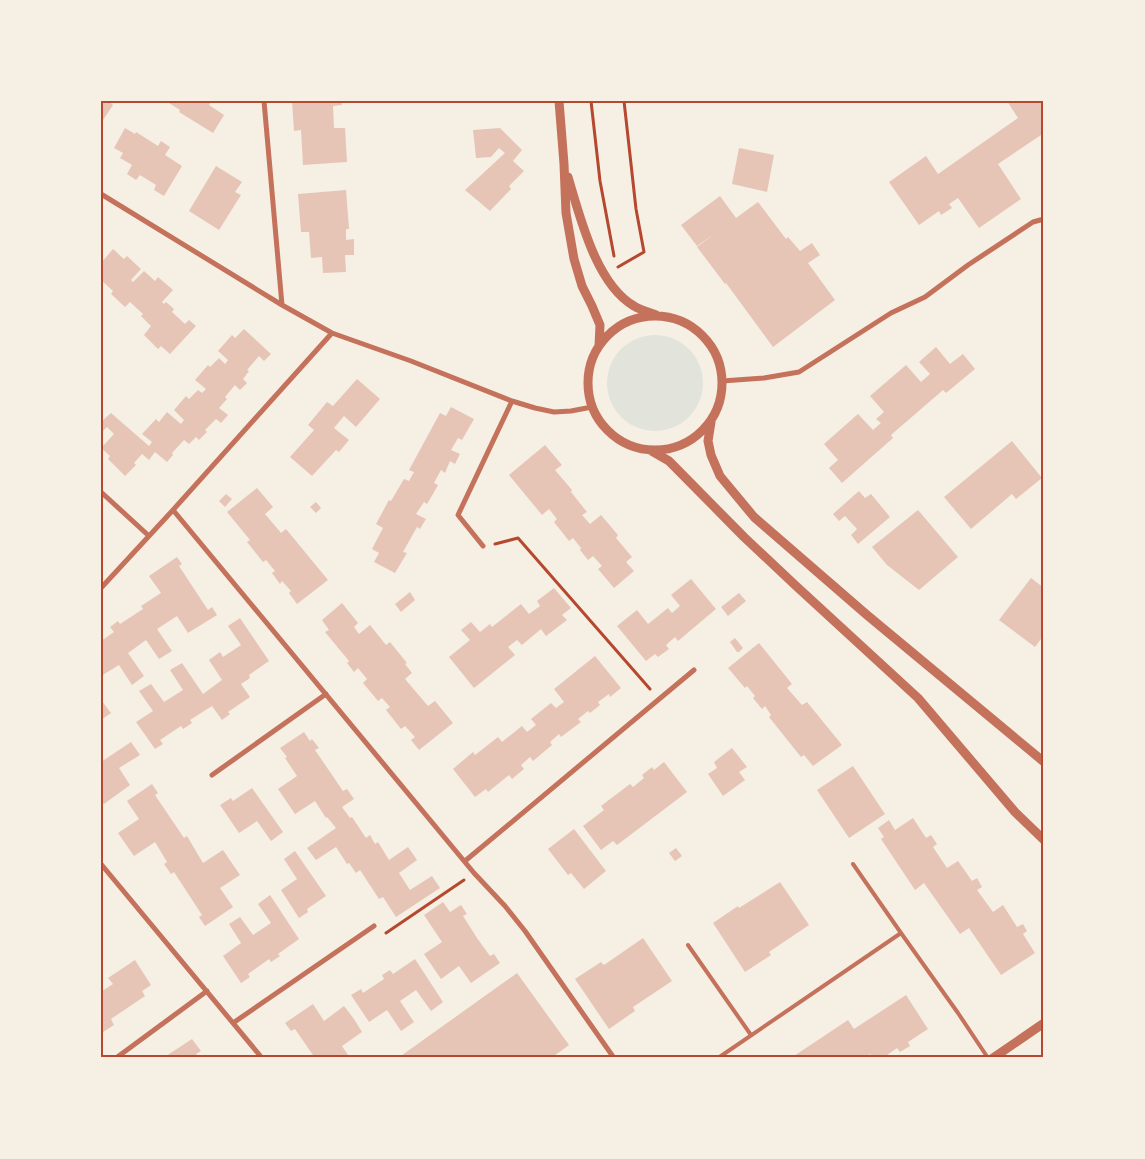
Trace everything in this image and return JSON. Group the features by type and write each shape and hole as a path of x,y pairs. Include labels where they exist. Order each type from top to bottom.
{"street":[{"path":"264,101 282,305"},
{"path":"559,101 566,213 574,259 582,286 600,325 599,347"},
{"path":"564,164 593,252 604,275 617,293 634,306 658,316 680,321 697,330 716,355 722,372 722,389 719,405 710,422 698,436 678,447 665,450 650,450 635,448 616,438 602,424 592,407 589,393 589,375 592,361 599,347 609,334 624,323 638,318 658,316"},
{"path":"101,194 282,305 332,333 535,408 554,412 571,412 592,407"},
{"path":"722,381 764,378 799,372 891,313 925,297 968,265 1033,222 1044,219"},
{"path":"101,588 332,333"},
{"path":"483,546 458,515 512,401"},
{"path":"710,422 708,441 711,455 720,476 754,517 867,615 1044,762"},
{"path":"650,450 669,461 782,573 918,698 1015,812 1044,840"},
{"path":"101,492 149,536"},
{"path":"173,510 474,873 505,906 525,931 614,1058"},
{"path":"465,861 694,670"},
{"path":"212,775 326,694"},
{"path":"101,864 262,1058"},
{"path":"233,1023 374,926"},
{"path":"116,1058 207,992"},
{"path":"993,1058 1044,1023"}],"lane":[{"path":"852,864 988,1058"},
{"path":"718,1058 901,933"},
{"path":"688,945 751,1035"}],"path":[{"path":"604,275 644,252 636,209 624,101"},
{"path":"483,546 518,538 658,699"},
{"path":"374,926 382,936 474,873"}],"shaded area":[{"path":"655,335 673,339 689,349 699,365 703,383 699,401 689,417 673,427 655,431 637,427 621,417 611,401 607,383 611,365 621,349 637,339"}],"building":[{"path":"101,101 108,101 113,105 101,123"},
{"path":"166,101 211,101 209,105 224,115 213,133 179,112 180,110"},
{"path":"292,101 341,101 342,105 333,106 334,128 345,128 347,162 303,165 301,130 294,131"},
{"path":"1007,101 1044,101 1044,133 998,164 1021,199 979,228 958,198 949,204 952,208 941,215 939,211 919,225 889,182 926,156 938,174 1018,118"},
{"path":"125,128 135,134 136,132 158,146 161,141 170,147 165,155 182,166 164,196 154,190 156,185 140,175 136,180 127,174 132,165 120,158 123,153 114,148"},
{"path":"500,128 522,150 513,161 524,171 509,186 511,189 490,211 465,190 505,153 499,148 491,157 476,158 473,130"},
{"path":"739,148 774,155 767,192 732,184"},
{"path":"216,166 242,182 235,192 241,195 219,230 189,211"},
{"path":"346,190 349,229 346,229 346,240 354,239 354,255 345,255 346,272 323,273 322,257 311,258 309,232 301,232 298,194"},
{"path":"720,196 736,218 758,202 786,239 788,237 800,251 812,243 820,255 808,263 835,300 773,347 697,247 714,234 697,246 681,225"},
{"path":"113,249 124,259 127,256 141,269 131,280 133,282 144,271 155,281 158,277 173,290 162,302 164,304 166,302 174,309 172,312 185,324 189,320 196,326 170,354 161,346 158,349 144,335 151,326 141,316 143,314 130,302 125,307 111,294 113,291 101,280 101,263"},
{"path":"244,329 271,354 264,361 259,356 247,370 249,371 243,379 247,383 240,390 235,385 225,397 227,399 219,408 228,415 221,423 216,419 205,430 207,432 199,440 196,437 189,444 184,440 172,453 173,455 167,462 155,452 149,460 142,454 134,463 136,465 125,476 108,459 110,456 101,448 114,434 107,427 101,433 101,422 111,413 149,446 152,442 142,434 156,419 159,422 167,412 181,424 184,420 174,410 186,396 189,399 198,390 202,393 206,389 195,380 208,365 210,367 219,358 225,364 228,360 218,351 232,335 235,338"},
{"path":"936,347 950,364 963,354 975,369 946,393 943,390 891,435 893,438 842,483 829,468 838,460 824,444 858,414 873,430 881,423 876,419 884,412 870,396 906,365 921,382 930,374 919,362"},
{"path":"357,379 380,399 356,427 344,416 334,428 349,440 339,452 336,450 312,476 290,457 314,430 308,425 327,402 333,406"},
{"path":"451,407 474,419 462,440 458,438 451,450 460,454 455,464 450,461 445,473 441,470 434,483 438,485 433,494 427,504 424,502 416,514 426,519 420,529 417,527 403,552 407,553 395,573 374,562 379,553 372,549 383,528 376,524 389,500 391,501 404,479 409,481 414,472 409,470 440,413 446,416"},
{"path":"1012,441 1042,478 1016,499 1012,494 971,529 944,497"},
{"path":"545,445 562,465 555,470 587,512 582,515 590,524 601,515 618,535 616,538 632,557 626,562 634,571 614,588 598,569 602,566 593,556 588,560 573,538 569,541 554,522 557,519 549,509 542,515 509,475"},
{"path":"257,488 273,507 265,514 281,533 286,529 328,580 297,604 289,593 291,591 282,581 280,584 272,573 275,571 266,560 263,562 247,542 250,540 227,512"},
{"path":"859,491 865,498 871,494 890,517 858,544 851,535 857,529 845,516 839,521 833,514"},
{"path":"226,494 232,499 225,507 219,501"},
{"path":"316,502 321,508 316,513 310,507"},
{"path":"918,510 958,557 919,590 887,565 872,547"},
{"path":"177,557 182,564 179,566 208,610 212,607 217,615 188,633 177,616 157,629 172,651 159,659 146,640 128,653 144,676 132,685 119,665 101,676 101,641 114,632 110,627 118,621 120,624 143,609 141,606 161,593 149,576"},
{"path":"1031,578 1044,588 1044,635 1035,647 999,620"},
{"path":"691,579 716,609 678,641 675,637 666,645 669,649 658,657 655,654 646,661 617,626 637,610 648,624 668,608 672,613 680,606 671,595"},
{"path":"554,588 571,608 562,615 567,620 546,636 541,629 522,645 517,640 508,647 515,655 474,688 449,657 470,640 461,630 471,622 480,632 490,624 492,627 521,604 529,614 540,606 537,601"},
{"path":"410,592 415,600 401,612 395,604"},
{"path":"739,593 746,601 728,616 721,607"},
{"path":"342,603 358,623 354,627 359,634 370,625 386,645 390,642 407,663 405,664 412,673 405,679 428,706 435,701 453,723 419,750 411,740 415,737 405,726 401,729 386,710 390,707 382,698 378,701 363,683 367,679 358,668 354,672 347,663 349,661 325,632 329,630 322,620"},
{"path":"240,618 269,661 249,675 250,678 241,684 250,697 228,712 230,714 222,720 212,706 190,720 192,723 183,729 181,726 160,740 163,744 155,749 136,722 153,711 139,691 151,684 164,702 183,690 170,670 182,663 203,694 222,680 209,660 220,652 223,657 241,645 228,626"},
{"path":"735,638 743,648 739,652 730,642"},
{"path":"759,643 792,684 787,688 802,705 807,702 842,745 813,766 804,755 801,757 769,717 771,715 765,706 762,709 753,698 755,696 747,686 745,688 728,668"},
{"path":"595,656 621,688 610,697 609,694 598,702 600,705 578,719 581,722 561,737 559,734 550,742 552,745 533,761 530,757 521,765 524,769 512,779 509,775 488,792 486,789 475,797 453,769 473,752 475,755 498,737 502,742 522,726 527,732 536,725 531,719 551,703 556,708 564,702 554,689"},
{"path":"101,700 111,713 101,720"},
{"path":"304,732 310,741 312,739 319,748 315,750 343,791 347,789 354,799 342,807 350,818 352,817 366,838 370,835 375,844 378,842 389,860 408,847 417,860 399,873 410,890 432,876 440,888 396,917 383,897 379,899 360,870 356,873 349,863 347,864 336,847 316,860 307,848 336,828 326,818 315,801 295,814 278,789 297,776 280,748"},
{"path":"131,742 140,755 119,768 130,785 104,804 101,800 101,762"},
{"path":"732,748 747,767 739,772 745,780 723,796 708,774 717,768 714,762"},
{"path":"664,762 687,792 617,845 613,841 601,850 583,826 604,810 601,806 630,784 633,787 644,778 642,775 652,767 654,770"},
{"path":"853,766 885,814 849,838 817,790"},
{"path":"152,784 158,793 155,795 184,838 187,836 203,863 223,850 240,875 220,888 233,907 205,926 199,917 202,915 174,872 171,874 164,864 167,862 155,842 134,856 118,833 139,819 127,801"},
{"path":"252,788 283,832 271,841 257,821 239,833 220,805 231,798 233,801"},
{"path":"913,818 926,838 931,835 937,844 933,847 947,868 958,861 972,881 977,878 982,887 977,890 993,912 1003,905 1017,927 1023,924 1027,931 1023,934 1035,953 1001,975 969,928 960,934 924,883 915,890 881,839 884,837 878,828 889,820 895,830"},
{"path":"574,829 606,871 584,889 571,873 568,875 548,849"},
{"path":"676,848 682,856 675,861 669,853"},
{"path":"295,851 326,896 307,909 308,912 299,918 281,890 297,879 284,859"},
{"path":"780,882 809,925 769,952 771,955 745,972 713,923"},
{"path":"270,895 299,939 278,954 280,956 271,962 269,959 248,974 250,977 241,983 223,956 241,943 229,924 240,917 253,935 271,923 258,904"},
{"path":"443,902 450,912 461,905 467,914 463,916 477,938 490,956 494,954 500,963 471,983 459,966 441,979 424,954 442,942 424,915"},
{"path":"643,938 672,981 633,1007 635,1011 609,1029 575,979 601,962 604,965"},
{"path":"415,959 443,1002 431,1011 416,990 400,1001 414,1022 401,1031 387,1010 369,1022 351,995 361,989 363,993 384,979 382,975 390,970 393,974"},
{"path":"135,960 151,985 142,991 145,996 111,1019 114,1025 103,1032 101,1030 101,992 113,984 108,978"},
{"path":"517,973 569,1045 551,1058 398,1058"},
{"path":"906,995 928,1029 908,1042 910,1046 900,1052 897,1048 883,1058 873,1058 870,1054 864,1058 791,1058 848,1020 854,1029"},
{"path":"313,1004 324,1021 344,1006 354,1019 362,1032 342,1046 350,1058 315,1058 295,1029 291,1031 285,1023"},
{"path":"192,1039 201,1051 196,1054 199,1058 163,1058"}]}
